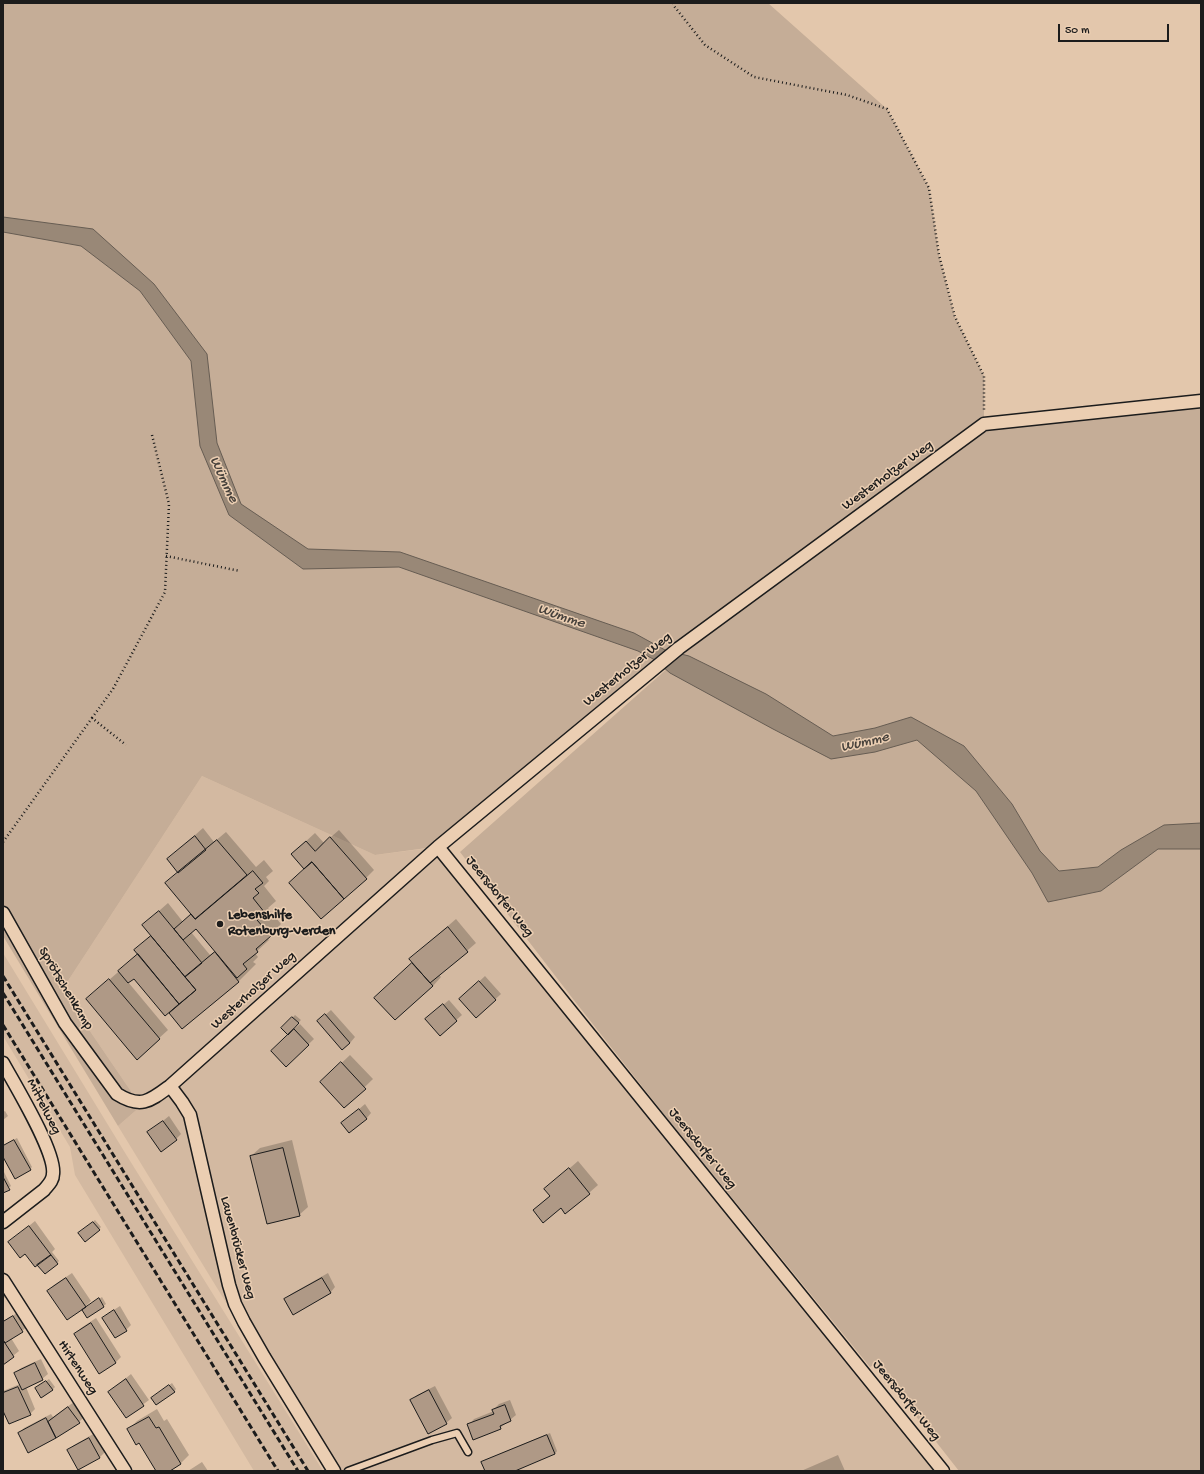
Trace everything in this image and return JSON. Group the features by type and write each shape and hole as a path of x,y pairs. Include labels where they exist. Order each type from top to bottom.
{"street":[{"path":"984,424 1201,401"},
{"name":"Westerholzer Weg","path":"144,1102 152,1100 170,1086 438,847 679,648 984,424"},
{"name":"Jeersdorfer Weg","path":"438,847 943,1471"},
{"name":"Sprötschenkamp","path":"3,913 64,1024 117,1094 126,1100 144,1102"},
{"name":"Mittelweg","path":"3,1063 38,1129 50,1154 53,1165 53,1176 50,1183 3,1222"},
{"name":"Lauenbrücker Weg","path":"170,1086 190,1115 229,1285 235,1304 264,1357 334,1471"},
{"name":"Hirtenweg","path":"3,1280 125,1471"}],"lane":[{"path":"348,1471 432,1440 457,1434 468,1452"}],"path":[{"path":"673,3 705,45 754,77 847,95 887,109 929,188 939,255 955,317 984,376 984,424"},
{"path":"3,842 113,689 165,592 169,504 152,435"},
{"path":"166,556 240,571"},
{"path":"92,718 126,745"}],"shaded area":[{"path":"3,3 768,3 887,109 929,188 939,255 955,317 984,376 984,417 981,419 981,423 665,650 662,648 650,658 655,660 427,848 375,855 202,776 62,990 141,1106 118,1126 3,936"},
{"path":"1201,408 1201,1471 959,1471 875,1364 870,1367 671,1123 460,852 687,651 985,427"},
{"path":"202,776 375,855 438,847 940,1471 329,1471 118,1126 141,1106 62,990"},
{"path":"3,953 323,1471 254,1471 75,1175 70,1147 3,1036"}],"water":[{"name":"Wümme","path":"3,217 93,229 154,284 207,354 217,443 241,504 308,549 400,552 634,633 665,650 689,656 766,694 833,736 875,728 911,717 964,746 1012,804 1040,851 1059,871 1098,867 1121,850 1164,825 1201,823 1201,849 1158,849 1101,891 1048,902 1032,873 976,791 917,740 875,752 831,759 670,673 655,660 638,651 399,567 303,569 229,515 200,446 191,361 140,291 81,246 3,232"}],"building":[{"path":"195,836 206,850 178,873 167,859"},
{"path":"330,837 367,879 344,899 312,862 304,869 291,854 306,841 315,851"},
{"path":"217,840 247,875 195,919 165,883"},
{"path":"312,862 344,899 321,919 289,883"},
{"name":"Lebenshilfe Rotenburg-Verden","path":"253,871 263,883 255,889 259,893 253,898 265,913 257,920 271,936 256,949 258,952 243,964 247,969 237,978 196,929 183,940 174,929 191,914 195,919"},
{"path":"159,911 202,963 185,977 142,925"},
{"path":"448,927 468,952 430,983 409,959"},
{"path":"151,936 196,990 179,1004 134,950"},
{"path":"215,952 239,982 182,1029 169,1013 196,990 185,977"},
{"path":"138,954 179,1004 165,1016 134,979 128,983 118,971"},
{"path":"412,963 433,986 395,1020 374,998"},
{"path":"109,979 160,1039 137,1060 86,999"},
{"path":"479,981 496,1000 476,1018 459,999"},
{"path":"443,1004 457,1021 440,1036 425,1019"},
{"path":"325,1014 350,1043 342,1050 317,1021"},
{"path":"292,1017 299,1023 288,1035 281,1028"},
{"path":"294,1029 309,1045 286,1067 271,1051"},
{"path":"341,1062 366,1089 344,1108 320,1082"},
{"path":"359,1109 367,1119 349,1133 341,1123"},
{"path":"163,1121 177,1140 161,1152 147,1132"},
{"path":"14,1140 31,1170 15,1179 3,1157 3,1146"},
{"path":"283,1148 300,1216 267,1224 250,1156"},
{"path":"569,1168 590,1194 565,1214 561,1208 543,1223 533,1210 550,1196 544,1189"},
{"path":"3,1177 10,1190 3,1193"},
{"path":"93,1222 100,1230 85,1242 78,1233"},
{"path":"29,1226 51,1255 35,1267 25,1254 20,1258 8,1242"},
{"path":"51,1255 58,1264 45,1274 37,1265"},
{"path":"66,1278 86,1307 67,1320 47,1291"},
{"path":"322,1278 331,1293 293,1315 284,1299"},
{"path":"99,1298 104,1307 87,1318 82,1310"},
{"path":"114,1310 127,1331 115,1338 102,1318"},
{"path":"13,1316 23,1332 5,1343 3,1340 3,1322"},
{"path":"91,1323 116,1363 99,1374 74,1334"},
{"path":"3,1340 14,1357 3,1365"},
{"path":"35,1363 43,1380 22,1390 14,1373"},
{"path":"126,1379 144,1406 126,1418 108,1392"},
{"path":"46,1381 53,1390 41,1398 35,1388"},
{"path":"169,1385 175,1392 156,1405 151,1398"},
{"path":"18,1387 31,1415 9,1424 3,1411 3,1393"},
{"path":"429,1390 447,1424 428,1434 410,1400"},
{"path":"505,1405 511,1421 500,1426 501,1429 473,1440 467,1424 494,1414 492,1410"},
{"path":"68,1407 80,1423 56,1438 48,1422"},
{"path":"149,1417 156,1428 159,1427 181,1464 170,1471 156,1471 139,1443 136,1445 127,1429"},
{"path":"46,1418 56,1438 28,1453 18,1433"},
{"path":"547,1435 555,1454 515,1471 485,1471 481,1462"},
{"path":"89,1438 100,1458 78,1470 67,1450"}],"railway":[{"path":"3,976 308,1471"},
{"path":"3,993 298,1471"},
{"path":"3,1025 278,1471"}],"place":[{"name":"Lebenshilfe Rotenburg-Verden","path":"220,924"}]}
